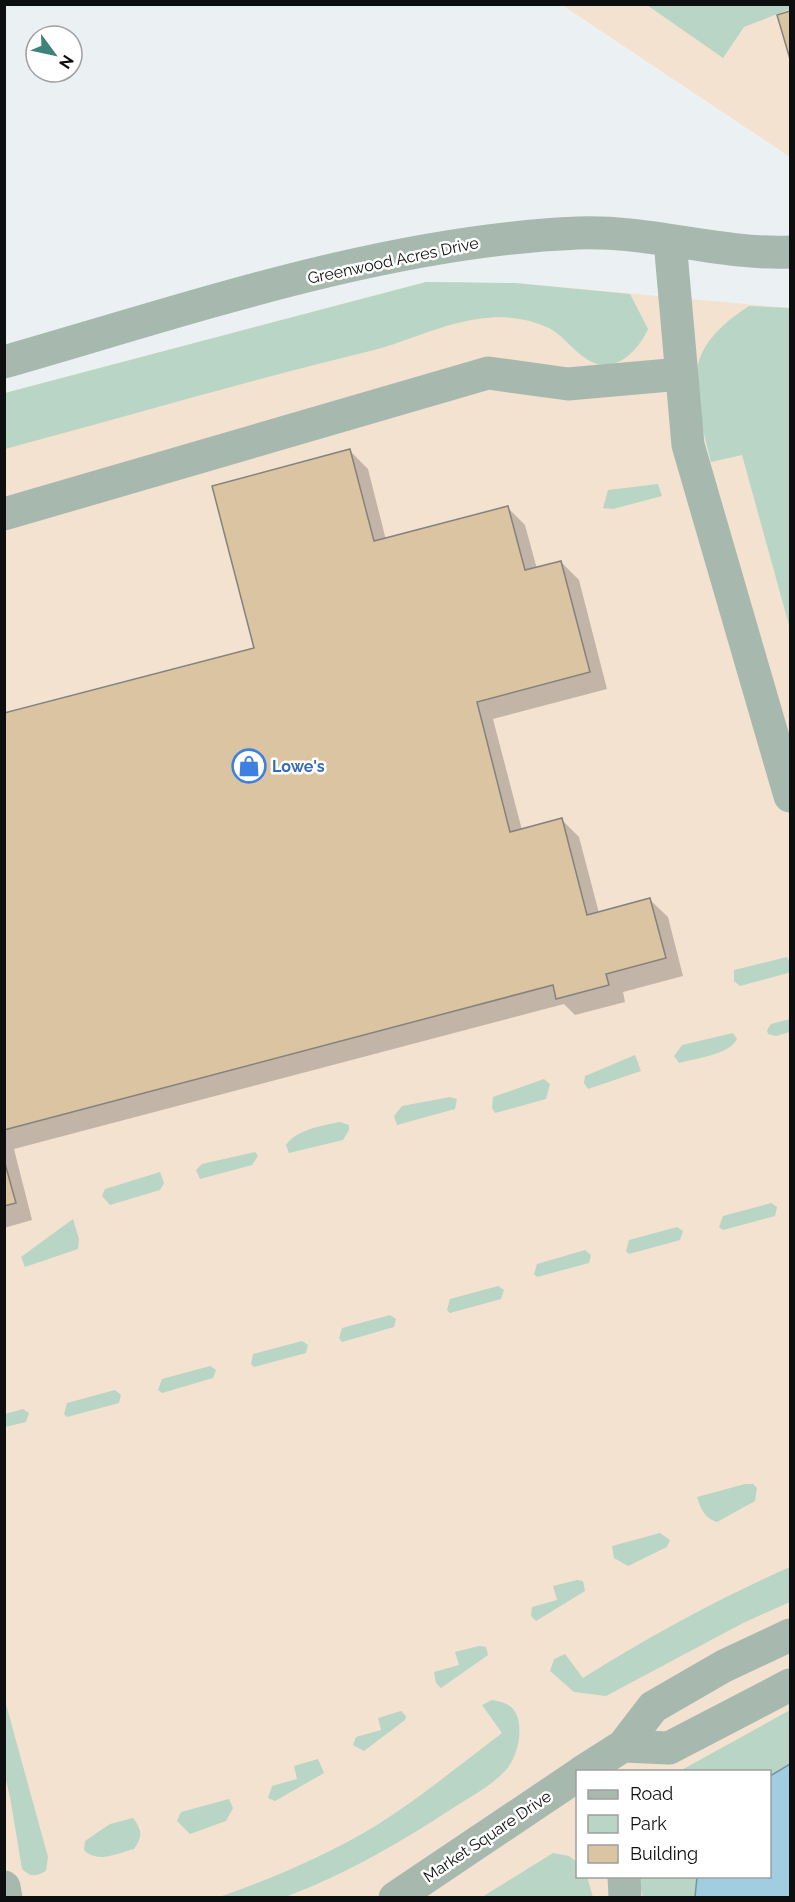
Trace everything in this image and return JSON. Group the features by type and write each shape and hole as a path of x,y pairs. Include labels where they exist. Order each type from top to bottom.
{"street":[{"name":"Greenwood Acres Drive","path":"4,362 239,295 423,250 488,239 581,233 790,252"},
{"path":"670,241 688,445 790,796"},
{"path":"4,514 488,373 568,384 681,374"},
{"name":"Market Square Drive","path":"588,1770 623,1746 653,1707 714,1671 790,1635"},
{"path":"623,1746 669,1748 790,1685"},
{"name":"Market Square Drive","path":"395,1898 576,1778"},
{"path":"624,1878 625,1898"},
{"path":"4,1887 6,1898"}],"shaded area":[{"path":"562,5 790,5 790,157"},
{"path":"426,282 515,283 790,308 790,1897 5,1898 5,393"}],"green space":[{"path":"647,5 790,5 790,9 744,27 723,58"},
{"path":"426,282 515,283 630,294 648,329 631,353 616,363 607,365 588,360 554,331 532,322 496,317 464,321 374,350 5,449 5,393"},
{"path":"749,306 790,308 790,629 742,455 711,462 696,393 696,374 701,357 710,340 726,323"},
{"path":"658,484 662,496 613,509 603,508 608,490"},
{"path":"787,957 790,962 788,973 740,986 734,981 734,970"},
{"path":"790,1019 790,1032 776,1036 768,1034 767,1030 771,1024"},
{"path":"733,1033 737,1039 727,1049 720,1052 679,1063 674,1056 682,1045"},
{"path":"635,1055 641,1071 588,1089 584,1083 585,1076"},
{"path":"544,1079 550,1084 546,1099 495,1113 492,1108 493,1097"},
{"path":"450,1097 457,1099 455,1109 397,1125 394,1116 402,1106"},
{"path":"340,1122 349,1125 349,1130 343,1140 289,1153 286,1145 296,1136 310,1129"},
{"path":"255,1152 258,1156 252,1165 200,1179 196,1170 202,1164"},
{"path":"160,1172 164,1183 160,1190 110,1205 102,1196 105,1189"},
{"path":"771,1203 777,1207 775,1216 723,1230 719,1227 723,1216"},
{"path":"73,1219 79,1239 78,1249 25,1267 21,1257"},
{"path":"677,1227 683,1231 680,1240 629,1254 626,1251 629,1240"},
{"path":"585,1250 591,1255 589,1263 537,1277 534,1274 537,1264"},
{"path":"498,1286 504,1290 501,1299 450,1313 447,1310 450,1299"},
{"path":"390,1315 396,1319 394,1327 342,1342 339,1338 342,1328"},
{"path":"302,1341 308,1345 306,1353 254,1367 251,1364 253,1354"},
{"path":"210,1366 216,1370 213,1378 162,1393 158,1390 162,1379"},
{"path":"115,1390 121,1395 119,1403 67,1417 64,1414 67,1403"},
{"path":"23,1409 29,1413 26,1422 5,1427 5,1414"},
{"path":"745,1484 753,1484 757,1488 755,1501 717,1522 704,1512 697,1497"},
{"path":"660,1533 670,1540 667,1547 628,1566 614,1558 612,1546"},
{"path":"790,1567 790,1602 743,1623 606,1696 574,1692 550,1671 554,1659 565,1654 583,1678 685,1619"},
{"path":"577,1580 583,1581 585,1591 536,1621 531,1616 532,1607 557,1600 553,1586"},
{"path":"479,1646 486,1647 488,1655 441,1688 436,1683 434,1672 459,1665 455,1652"},
{"path":"4,1697 48,1857 46,1871 36,1875 28,1874 22,1869 5,1776"},
{"path":"492,1700 503,1702 514,1710 518,1718 519,1736 515,1755 509,1766 487,1786 393,1845 310,1887 273,1899 219,1897 280,1874 358,1836 441,1780 502,1733 482,1705"},
{"path":"790,1710 790,1764 771,1775 771,1770 682,1770"},
{"path":"401,1711 406,1716 405,1720 364,1751 353,1745 356,1737 381,1730 378,1718"},
{"path":"318,1759 324,1773 275,1801 268,1798 272,1786 297,1779 294,1766"},
{"path":"229,1799 233,1808 226,1821 190,1834 177,1821 181,1812"},
{"path":"133,1818 140,1833 134,1849 102,1857 84,1850 85,1841 110,1824"},
{"path":"553,1853 569,1856 576,1861 576,1878 587,1878 593,1897 482,1897"},
{"path":"638,1878 697,1878 695,1897 643,1897"}],"water":[{"path":"790,1764 790,1897 695,1897 697,1878 771,1878 771,1775"}],"building":[{"path":"790,11 790,59 777,15"},
{"name":"Lowe's","path":"350,449 374,541 508,506 525,570 561,561 590,672 477,702 510,832 562,818 587,915 650,898 666,958 606,974 609,985 556,999 553,985 4,1130 4,713 254,648 212,486"},
{"path":"4,1160 16,1203 4,1206"}],"place":[{"name":"Lowe's","path":"249,766"}]}
